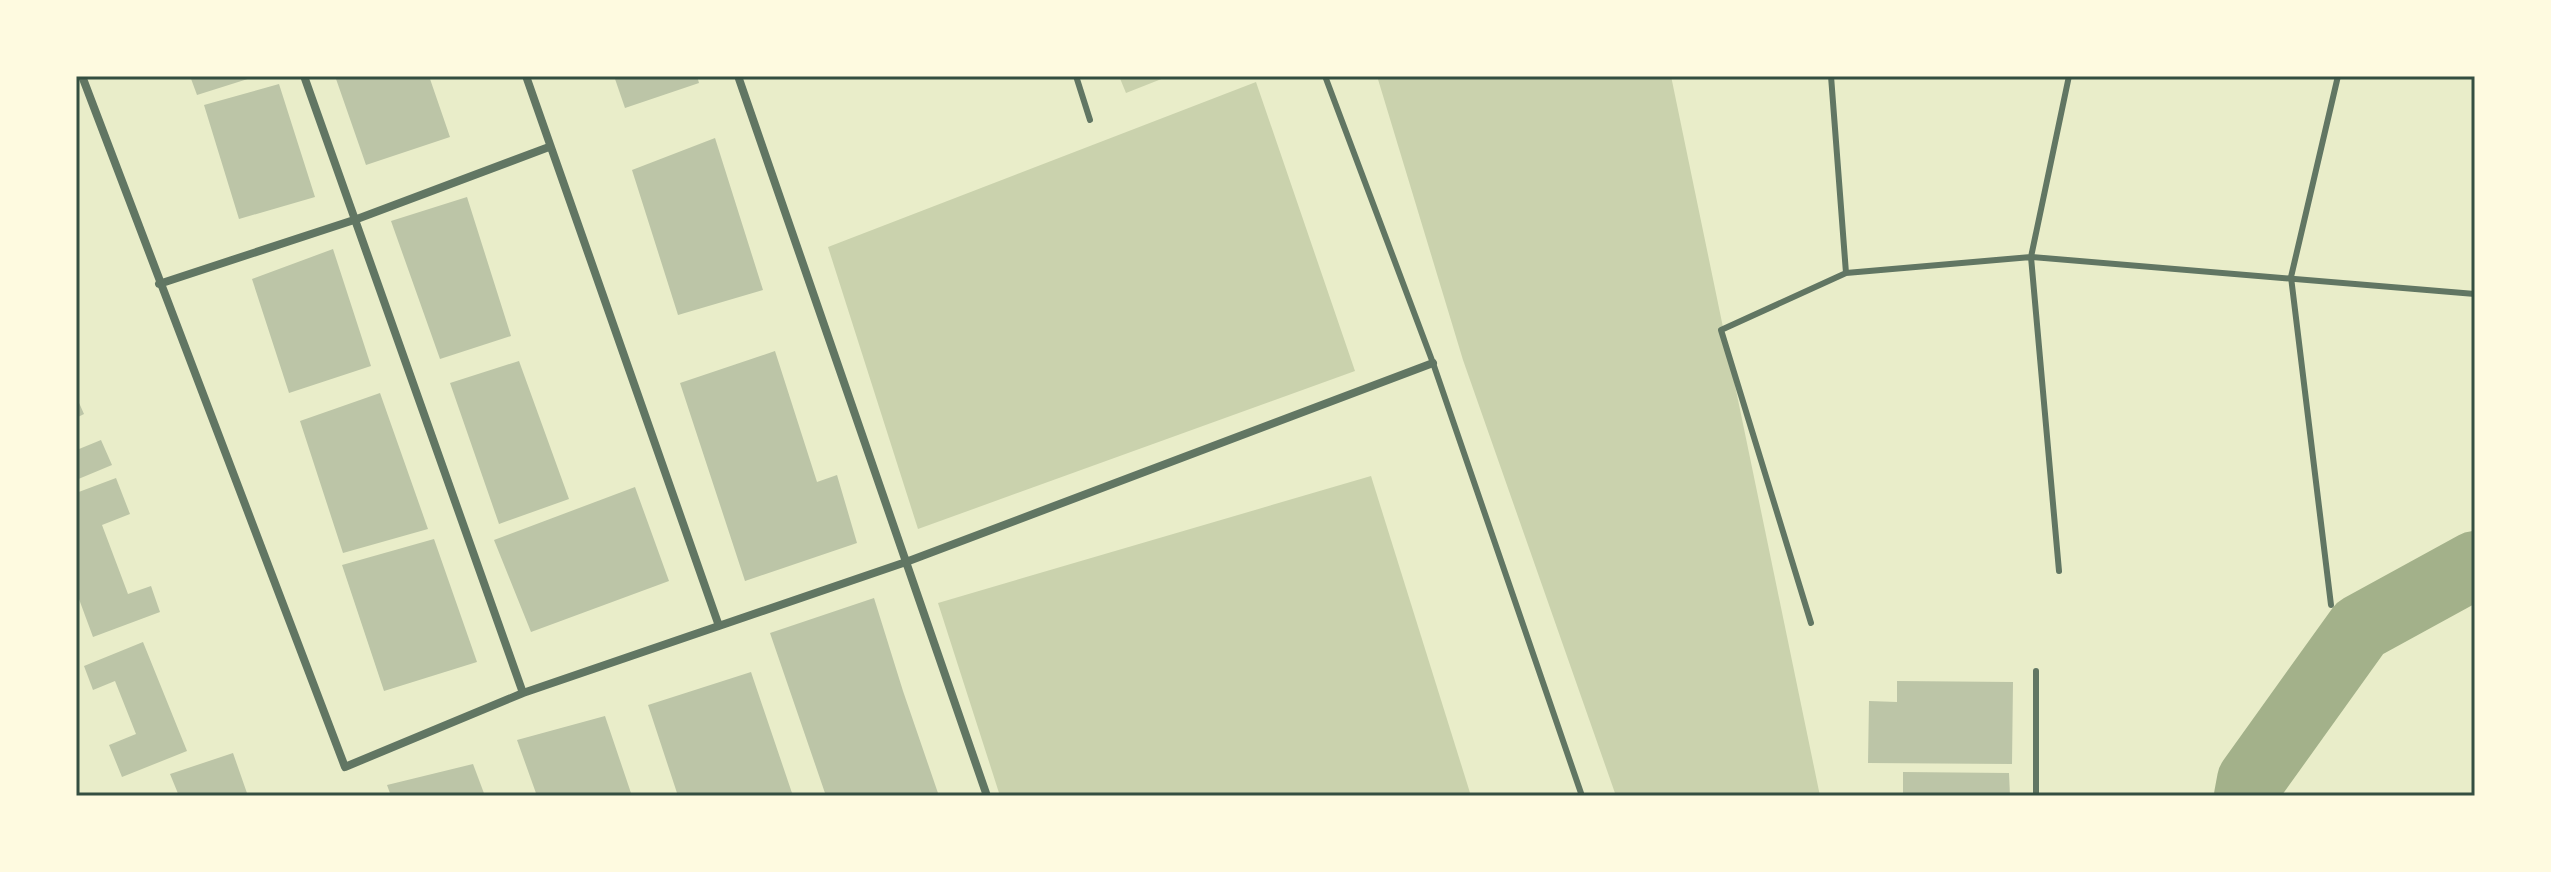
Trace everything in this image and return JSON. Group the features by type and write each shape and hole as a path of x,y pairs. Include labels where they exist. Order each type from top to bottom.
{"street":[{"path":"82,76 345,767 523,693 906,562 1433,363"},
{"path":"304,76 523,693"},
{"path":"526,76 719,626"},
{"path":"738,76 987,796"},
{"path":"159,284 357,219 549,147"}],"lane":[{"path":"1076,76 1090,120"},
{"path":"1325,76 1433,363 1582,796"},
{"path":"1831,76 1846,273"},
{"path":"2059,571 2031,257 2069,76"},
{"path":"2331,605 2291,277 2338,76"},
{"path":"1811,623 1721,330 1846,273 2031,257 2475,294"},
{"path":"2036,671 2036,796"}],"green space":[{"path":"1119,76 1169,76 1126,93"},
{"path":"1377,76 1671,76 1820,796 1616,796 1463,360"},
{"path":"1256,82 1355,371 918,529 828,247"},
{"path":"1371,476 1471,796 1000,796 938,603"}],"building":[{"path":"190,76 254,76 254,77 197,95"},
{"path":"335,76 429,76 450,137 366,165"},
{"path":"614,76 697,76 699,83 625,108"},
{"path":"279,84 315,197 239,219 204,105"},
{"path":"715,138 763,290 678,315 632,170"},
{"path":"467,197 511,336 440,359 391,221"},
{"path":"333,249 371,366 289,393 252,279"},
{"path":"775,351 817,482 837,475 857,543 745,581 680,383"},
{"path":"519,361 569,499 499,524 450,383"},
{"path":"380,393 428,529 343,553 300,421"},
{"path":"76,396 84,414 76,418"},
{"path":"101,440 112,465 76,480 76,441 79,449"},
{"path":"116,478 130,514 102,525 128,594 151,586 160,612 93,637 76,591 76,493"},
{"path":"635,487 669,581 531,632 494,540"},
{"path":"434,539 477,662 384,691 342,565"},
{"path":"874,598 939,796 826,796 770,633"},
{"path":"143,642 187,751 122,777 109,745 136,734 115,681 93,690 84,666"},
{"path":"751,672 793,796 678,796 648,705"},
{"path":"1897,681 2013,682 2012,764 1868,763 1869,701 1897,702"},
{"path":"605,716 632,796 537,796 517,740"},
{"path":"233,753 248,796 179,796 170,774"},
{"path":"473,764 485,796 391,796 387,785"},
{"path":"1903,772 2009,773 2010,796 1903,796"}],"waterway":[{"path":"2248,796 2251,780 2360,628 2475,565"}]}
